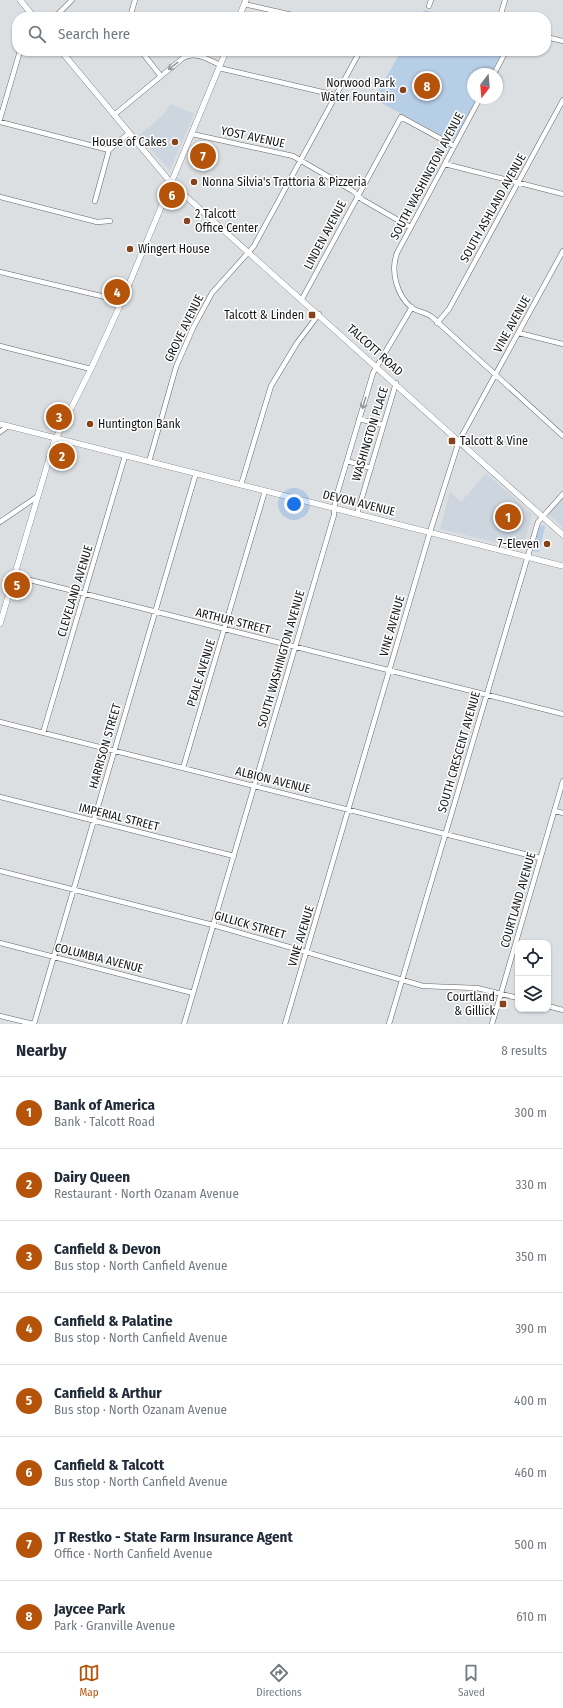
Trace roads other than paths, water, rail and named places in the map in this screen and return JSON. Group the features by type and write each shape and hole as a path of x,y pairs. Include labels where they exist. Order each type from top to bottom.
{"street":[{"path":"20,0 29,12"},
{"path":"60,12 72,0"},
{"path":"131,12 135,0"},
{"path":"429,6 431,0"},
{"path":"501,12 505,0"},
{"path":"241,12 245,2 282,12"},
{"path":"551,38 563,42"},
{"path":"0,119 19,56"},
{"name":"TALCOTT ROAD","path":"65,56 171,183 396,383 563,535"},
{"path":"145,56 160,75"},
{"path":"114,115 160,75 183,58 188,56"},
{"path":"198,56 220,66 335,96"},
{"path":"0,624 56,438 91,369 122,301 224,56"},
{"name":"GROVE AVENUE","path":"150,462 176,367 193,328 212,293 254,246 357,56"},
{"path":"497,68 503,56"},
{"name":"SOUTH ASHLAND AVENUE","path":"437,323 449,309 563,100"},
{"name":"SOUTH WASHINGTON AVENUE","path":"184,1024 334,515 334,508 373,373 412,307 397,285 394,264 397,253 477,104"},
{"name":"LINDEN AVENUE","path":"302,299 401,117 454,146"},
{"path":"0,122 109,150"},
{"path":"95,201 109,150 129,133"},
{"name":"YOST AVENUE","path":"192,134 293,156 410,227"},
{"path":"445,164 563,194"},
{"path":"0,197 98,222 110,221"},
{"name":"VINE AVENUE","path":"285,1024 430,532 459,441 563,251"},
{"path":"0,272 122,301"},
{"path":"412,307 429,315 563,436"},
{"path":"241,485 271,386 297,343 319,314"},
{"path":"519,333 563,344"},
{"path":"0,346 91,369"},
{"name":"WASHINGTON PLACE","path":"357,514 396,383"},
{"path":"359,419 383,425"},
{"name":"DEVON AVENUE","path":"0,424 563,566"},
{"path":"0,432 8,426"},
{"name":"CLEVELAND AVENUE","path":"43,733 126,456"},
{"path":"347,461 371,468"},
{"name":"HARRISON STREET","path":"33,1024 196,473"},
{"name":"PEALE AVENUE","path":"183,768 265,491"},
{"name":"SOUTH CRESCENT AVENUE","path":"389,1024 538,522 563,494"},
{"path":"0,522 38,496"},
{"name":"ARTHUR STREET","path":"14,576 563,714"},
{"name":"ALBION AVENUE","path":"0,722 540,858"},
{"name":"COURTLAND AVENUE","path":"492,1024 563,781"},
{"name":"IMPERIAL STREET","path":"0,796 234,856"},
{"path":"555,810 563,813"},
{"name":"GILLICK STREET","path":"0,871 213,925 430,988 464,986 515,997"},
{"name":"COLUMBIA AVENUE","path":"0,943 193,993"},
{"path":"551,1007 563,1010"},
{"path":"0,1016 33,1024"}],"place":[{"name":"Jaycee Park","path":"427,86"},
{"name":"Norwood Park Water Fountain","path":"403,90"},
{"name":"House of Cakes","path":"175,142"},
{"name":"JT Restko - State Farm Insurance Agent","path":"203,156"},
{"name":"Nonna Silvia's Trattoria & Pizzeria","path":"194,182"},
{"name":"Canfield & Talcott","path":"172,195"},
{"name":"2 Talcott Office Center","path":"187,221"},
{"name":"Wingert House","path":"130,249"},
{"name":"Canfield & Palatine","path":"117,292"},
{"name":"Talcott & Linden","path":"312,315"},
{"name":"Canfield & Devon","path":"59,417"},
{"name":"Huntington Bank","path":"90,424"},
{"name":"Talcott & Vine","path":"452,441"},
{"name":"Dairy Queen","path":"62,456"},
{"name":"Bank of America","path":"508,517"},
{"name":"7-Eleven","path":"547,544"},
{"name":"Canfield & Arthur","path":"17,585"},
{"name":"Courtland & Gillick","path":"503,1004"}]}
